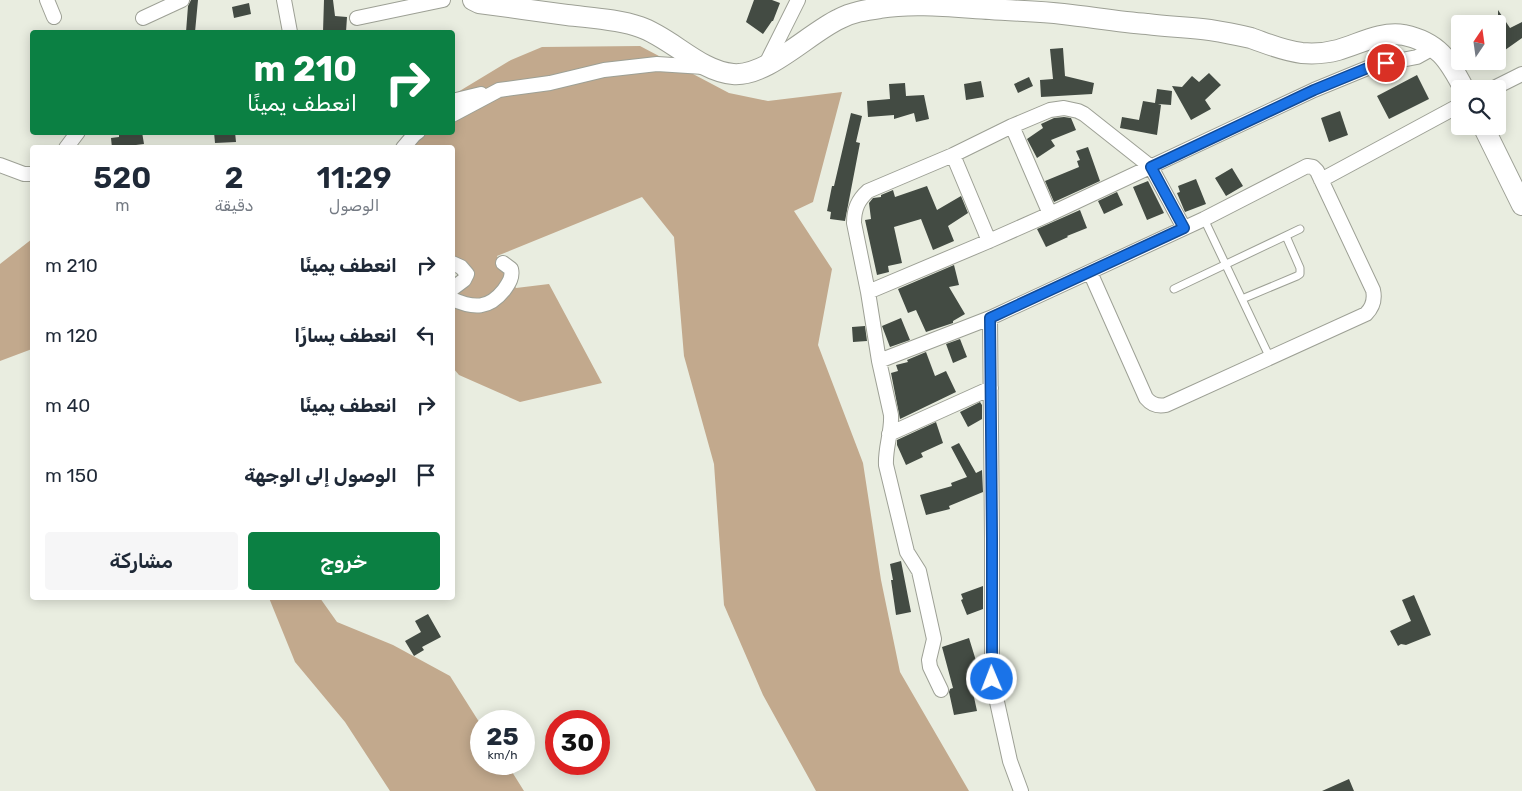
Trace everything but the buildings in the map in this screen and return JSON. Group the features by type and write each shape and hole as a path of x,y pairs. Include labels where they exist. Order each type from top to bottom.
{"main road":[{"path":"473,0 479,3 608,20 638,26 662,38 710,68 730,74 750,72 765,66 840,18 883,7 932,6 1061,14 1211,30 1249,38 1278,49 1302,53 1338,50 1363,41 1387,35 1402,34 1435,47 1443,54 1459,80"},
{"path":"1488,135 1522,205"}],"street":[{"path":"47,0 54,17"},
{"path":"143,18 182,0"},
{"path":"284,0 290,30"},
{"path":"357,18 443,0"},
{"path":"765,66 798,0"},
{"path":"868,292 989,242 1314,90 1370,67 1417,57 1435,47"},
{"path":"455,100 499,90 550,83 604,70 657,64 710,68"},
{"path":"1506,82 1522,74"},
{"path":"455,113 499,90"},
{"path":"941,690 930,667 929,660 934,639 919,571 907,552 886,465 890,415 854,223 856,205 868,191 953,155 1012,126 1057,108 1071,109 1084,114 1151,167 1184,228"},
{"path":"1321,180 1451,110"},
{"path":"1012,126 1050,214"},
{"path":"406,145 414,135"},
{"path":"953,155 989,242"},
{"path":"0,165 24,174 30,174"},
{"path":"879,361 990,318 1204,219 1304,167 1310,166 1315,169 1321,180 1373,290 1373,303 1366,314 1166,406 1157,406 1146,398 1090,272"},
{"path":"455,300 473,306 484,306 492,303 509,284 513,274 511,269 503,263"},
{"path":"455,264 461,267 467,274 464,280 455,287"},
{"path":"990,318 992,679 1010,761 1021,791"},
{"path":"889,434 991,388"}],"lane":[{"path":"1204,219 1270,358"},
{"path":"1174,289 1300,229"},
{"path":"1242,300 1300,274 1300,268 1286,236"}],"shaded area":[{"path":"640,46 729,93 768,101 842,92 813,202 794,211 832,269 818,345 863,463 881,580 900,672 969,791 816,791 763,695 724,605 714,464 684,356 674,237 642,197 497,256 516,288 549,284 602,383 520,402 459,375 455,370 455,287 464,280 455,266 455,145 396,145 408,135 455,135 455,94 511,60 542,47"},
{"path":"30,241 30,350 0,361 0,264"},
{"path":"270,600 321,600 337,622 393,645 450,676 472,710 470,710 470,775 514,775 524,791 390,791 345,722 295,662"}],"route":[{"path":"992,679 990,318 1184,228 1151,167 1314,90 1370,67 1386,63"}]}
